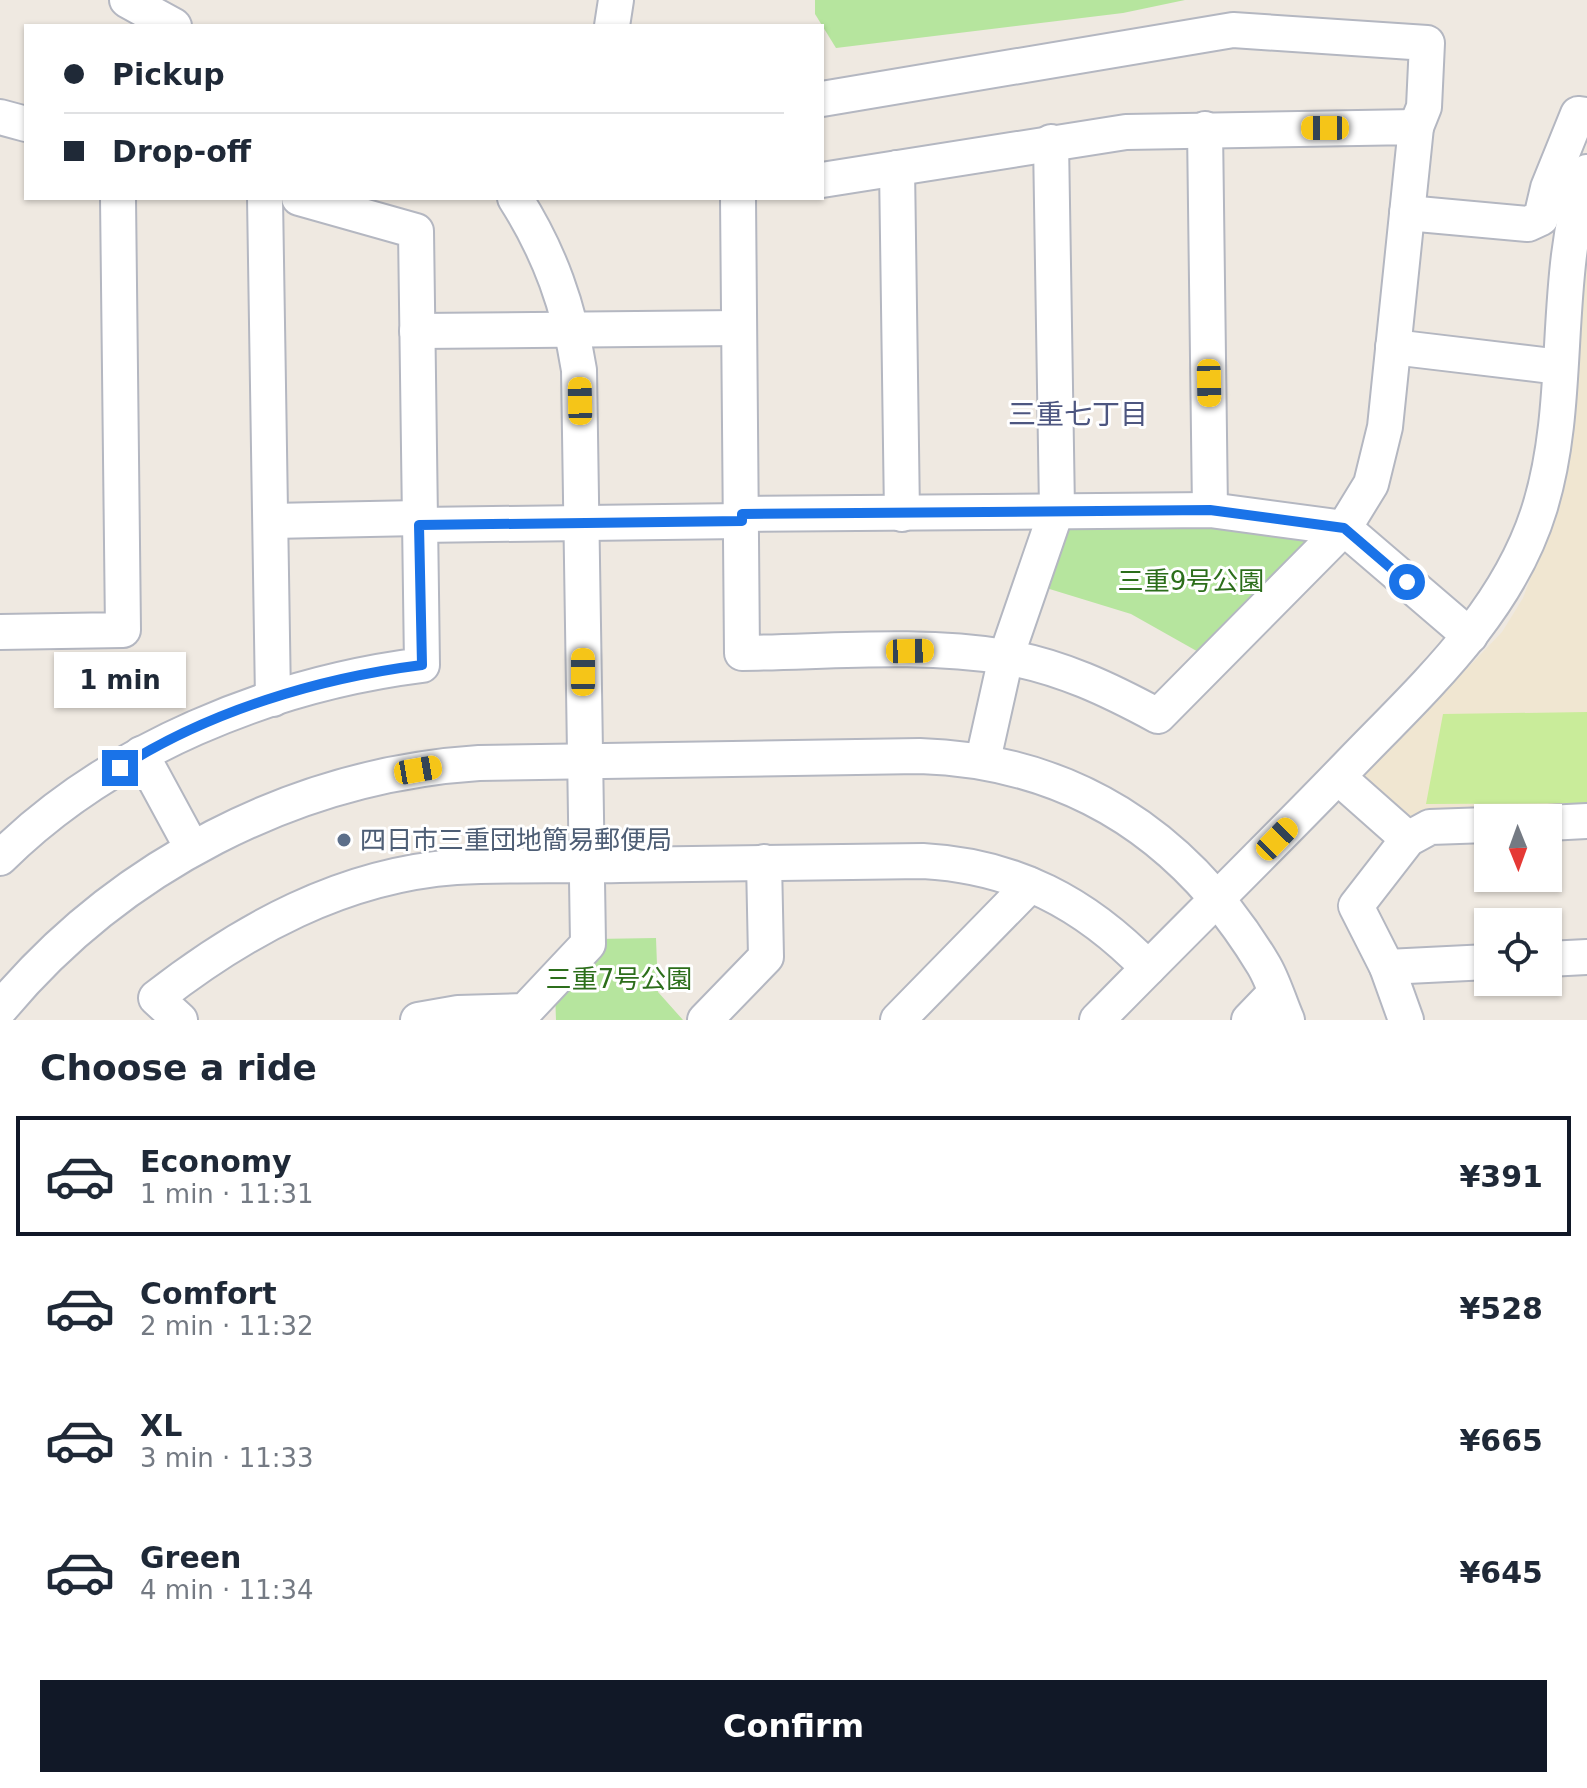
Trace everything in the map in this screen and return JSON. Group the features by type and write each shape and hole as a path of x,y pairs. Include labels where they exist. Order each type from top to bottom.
{"street":[{"path":"127,0 170,24"},
{"path":"612,24 616,0"},
{"path":"738,200 742,653 938,651 1006,657 1098,685 1158,716 1344,528 1363,500 1382,449 1416,127 1424,107 1427,43 1233,30 824,99"},
{"path":"1407,213 1528,224 1541,218 1548,188 1578,114 1587,115"},
{"path":"0,117 24,123"},
{"path":"824,180 1126,132 1416,127"},
{"path":"1205,129 1210,510"},
{"path":"983,760 1006,657 1057,509 1051,142"},
{"path":"897,168 902,514"},
{"path":"1097,1020 1338,777 1470,636 1506,585 1540,507 1552,450 1573,228 1587,172"},
{"path":"0,632 123,630 118,200"},
{"path":"265,200 273,699"},
{"path":"0,858 40,823 141,754 273,699 368,672 422,665 416,231 306,200"},
{"path":"418,1020 458,1013 525,1011 588,944 579,370 573,329 549,258 516,200"},
{"path":"417,331 739,328"},
{"path":"1393,347 1560,367"},
{"path":"271,521 582,523 1057,509 1210,510 1344,528 1470,636"},
{"path":"141,754 192,848"},
{"path":"0,1009 36,968 114,899 192,848 304,800 394,774 441,765 920,756 983,760 1061,783 1109,806 1175,853 1217,901 1264,966 1281,1007 1249,1020"},
{"path":"1338,777 1408,839"},
{"path":"1562,822 1587,821"},
{"path":"1406,1020 1387,967 1356,906 1408,839 1430,827 1474,825"},
{"path":"705,1020 766,957 764,862"},
{"path":"180,1020 156,998 201,963 250,932 323,898 386,880 456,867 943,862 984,870 1030,885 1070,903 1112,931 1148,968"},
{"path":"898,1020 1030,885"},
{"path":"1562,958 1587,957"},
{"path":"1387,967 1474,963"}],"shaded area":[{"path":"1587,256 1587,809 1562,810 1562,804 1474,804 1474,814 1399,817 1361,779 1502,632 1523,598 1557,508 1570,443"}],"green space":[{"path":"815,0 1185,0 1123,13 836,48 824,24 815,14"},
{"name":"三重9号公園","path":"1212,522 1303,535 1308,546 1202,654 1131,614 1043,587 1060,531 1072,525"},
{"path":"1587,712 1587,803 1426,804 1443,714"},
{"name":"三重7号公園","path":"656,938 658,992 683,1020 556,1020 555,993 595,939"}],"place":[{"name":"四日市三重団地簡易郵便局","path":"344,840"}],"district":[{"name":"三重七丁目","path":"1078,414"}],"route":[{"path":"120,768 170,740 273,699 368,672 422,665 419,525 742,521 742,514 1210,510 1344,528 1407,582"}]}
